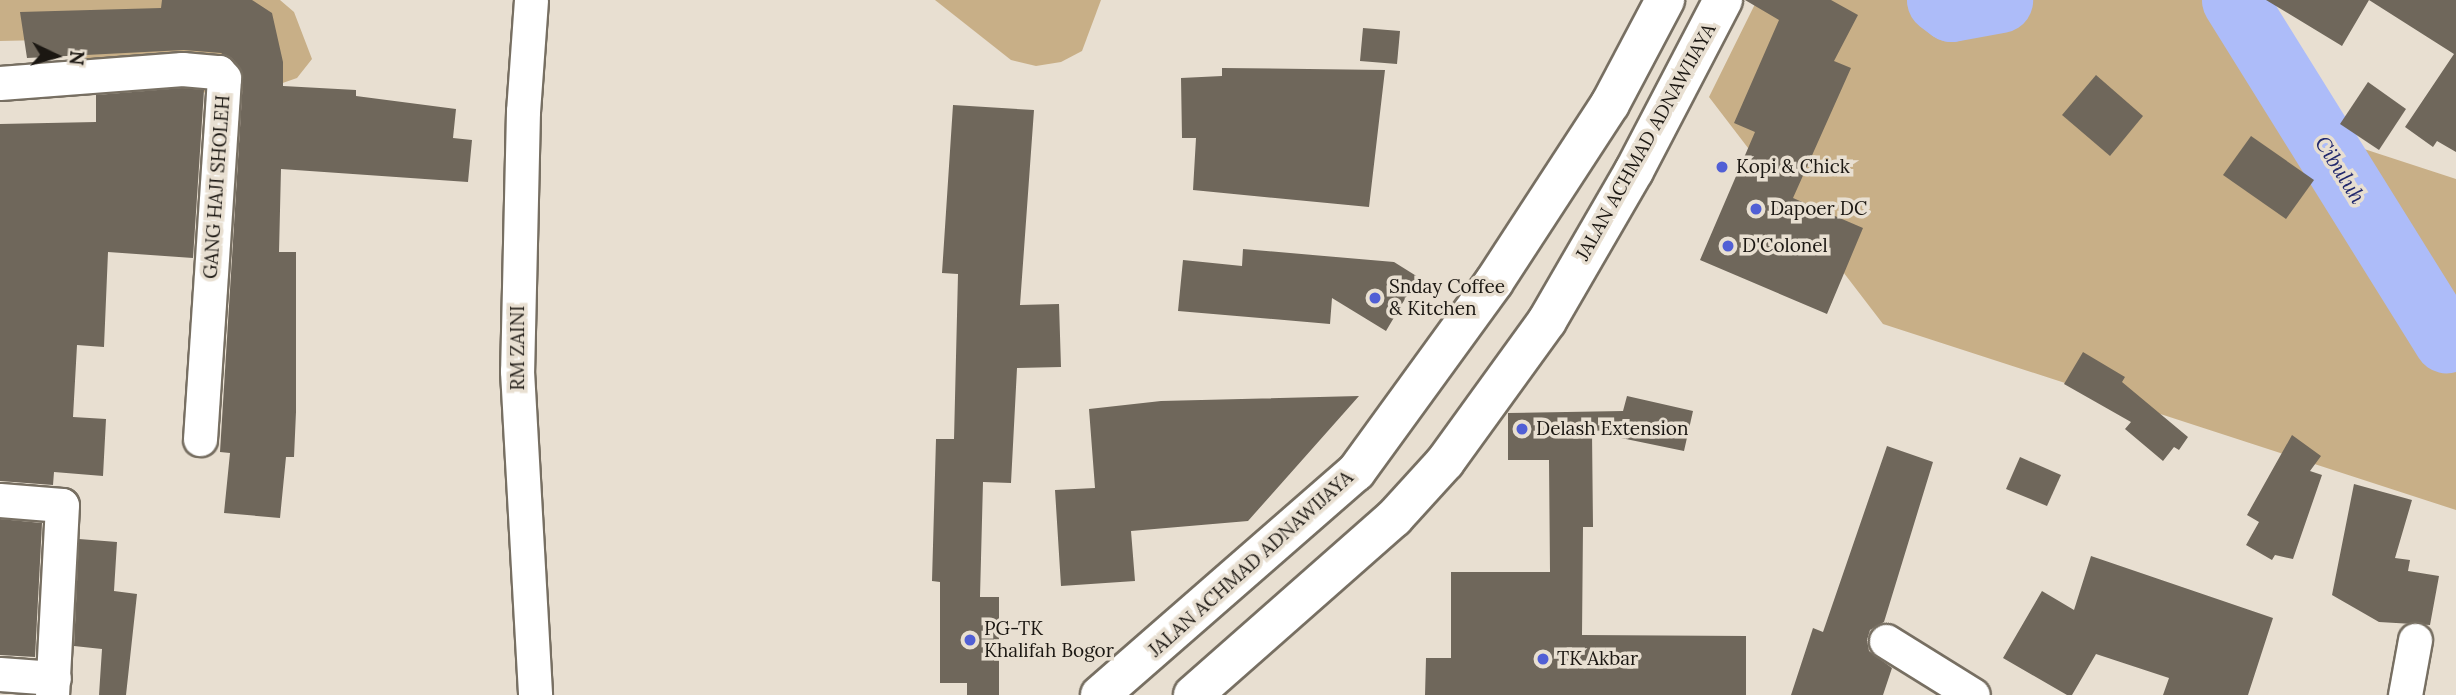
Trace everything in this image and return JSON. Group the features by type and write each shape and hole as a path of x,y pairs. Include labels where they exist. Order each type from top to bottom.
{"main road":[{"name":"JALAN ACHMAD ADNAWIJAYA","path":"1100,695 1356,472 1494,282 1610,104 1665,0"},
{"name":"JALAN ACHMAD ADNAWIJAYA","path":"1193,695 1394,518 1445,461 1547,321 1634,171 1723,0"}],"street":[{"name":"RM ZAINI","path":"531,0 523,111 517,371 536,695"},
{"name":"GANG HAJI SHOLEH","path":"0,83 182,69 219,72 224,78 200,439"},
{"path":"0,500 62,505 53,686 0,674"},
{"path":"2405,695 2414,640"},
{"path":"1886,641 1973,695"}],"shaded area":[{"path":"0,0 280,0 294,12 312,59 297,78 274,86 225,94 198,92 104,73 68,45 44,40 0,41"},
{"path":"935,0 1101,0 1082,51 1061,62 1036,66 1011,60"},
{"path":"1757,0 2270,0 2358,147 2456,179 2456,510 1883,324 1709,97"}],"building":[{"path":"162,0 252,0 272,13 283,62 283,86 356,90 356,96 456,109 453,138 472,140 468,182 281,169 279,252 296,252 296,412 294,457 286,457 280,518 224,513 230,453 220,452 243,79 239,66 221,53 184,50 27,58 20,12 161,8"},
{"path":"1745,0 1831,0 1858,15 1834,61 1851,68 1793,198 1863,228 1827,314 1700,260 1755,132 1734,123 1779,20"},
{"path":"2266,0 2369,0 2342,46"},
{"path":"2369,0 2456,0 2456,152 2437,141 2433,147 2405,127 2454,54"},
{"path":"1363,28 1400,31 1397,64 1360,61"},
{"path":"1222,68 1385,70 1369,207 1193,190 1196,138 1182,138 1181,78 1222,76"},
{"path":"2096,75 2143,116 2110,156 2062,115"},
{"path":"2368,82 2406,109 2379,150 2340,124"},
{"path":"182,88 204,90 193,258 108,252 104,347 77,345 73,417 106,419 103,476 54,472 53,485 0,481 0,124 96,122 96,95"},
{"path":"953,105 1034,110 1020,305 1059,304 1061,367 1017,368 1011,483 983,482 980,597 999,597 999,695 967,695 967,683 940,683 940,582 932,581 936,439 954,439 958,274 942,273"},
{"path":"2251,136 2314,180 2286,219 2223,175"},
{"path":"1243,249 1394,262 1418,277 1386,331 1332,298 1330,324 1178,311 1183,260 1242,266"},
{"path":"2083,352 2125,377 2122,382 2188,437 2179,450 2174,447 2163,461 2125,429 2131,422 2064,384"},
{"path":"1359,396 1248,521 1131,531 1135,581 1061,586 1055,490 1095,488 1089,409 1161,401"},
{"path":"1627,396 1693,411 1684,451 1592,432 1593,527 1583,527 1582,635 1746,636 1746,695 1425,695 1426,658 1451,658 1451,572 1550,572 1549,460 1508,460 1508,413 1623,411"},
{"path":"2292,435 2321,456 2310,471 2322,475 2293,559 2275,555 2272,560 2246,545 2259,522 2247,515"},
{"path":"1887,446 1933,462 1884,622 1870,630 1867,640 1869,651 1892,668 1883,695 1791,695 1813,628 1823,632"},
{"path":"2020,457 2061,475 2047,506 2006,489"},
{"path":"2354,484 2412,500 2395,558 2410,560 2408,571 2439,576 2430,625 2379,622 2332,595"},
{"path":"0,519 42,523 35,657 0,655"},
{"path":"79,539 117,542 114,591 137,594 126,695 99,695 102,649 74,646"},
{"path":"2091,556 2273,618 2248,695 2163,695 2169,678 2096,654 2072,695 2067,695 2003,658 2042,591 2074,610"}],"waterway":[{"name":"Cibuluh","path":"1939,0 1951,9 2000,0"},
{"name":"Cibuluh","path":"2234,0 2446,340"}],"place":[{"name":"Kopi & Chick","path":"1722,167"},
{"name":"Dapoer DC","path":"1756,209"},
{"name":"D'Colonel","path":"1728,246"},
{"name":"Snday Coffee & Kitchen","path":"1375,298"},
{"name":"Delash Extension","path":"1522,429"},
{"name":"PG-TK Khalifah Bogor","path":"970,640"},
{"name":"TK Akbar","path":"1543,659"}]}
